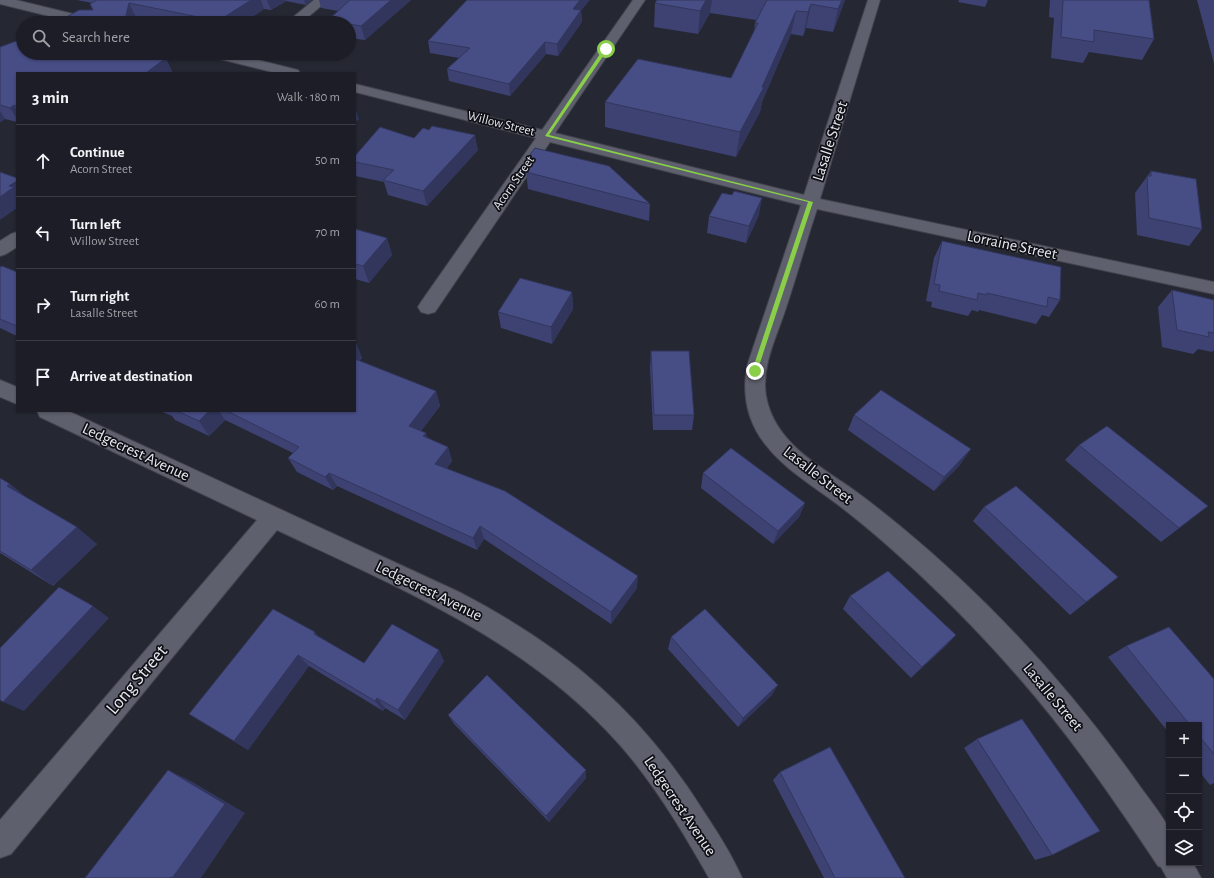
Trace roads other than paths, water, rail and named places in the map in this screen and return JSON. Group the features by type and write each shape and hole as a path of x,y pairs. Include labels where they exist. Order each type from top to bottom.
{"street":[{"path":"1,0 65,16"},
{"path":"302,16 322,0"},
{"name":"Acorn Street","path":"428,307 640,0"},
{"name":"Lasalle Street","path":"874,0 776,310 756,366 754,388 758,407 767,430 778,444 794,459 858,506 905,545 997,633 1041,682 1085,736 1166,851"},
{"path":"232,72 247,60"},
{"path":"259,60 290,72"},
{"name":"Willow Street","path":"356,88 810,202"},
{"name":"Lorraine Street","path":"810,202 1214,288"},
{"path":"0,250 16,239"},
{"path":"0,388 16,396"},
{"name":"Ledgecrest Avenue","path":"50,412 479,615 529,646 565,674 620,725 650,759 698,829 726,878"},
{"name":"Long Street","path":"0,843 274,517"},
{"path":"1177,866 1185,878"}]}
